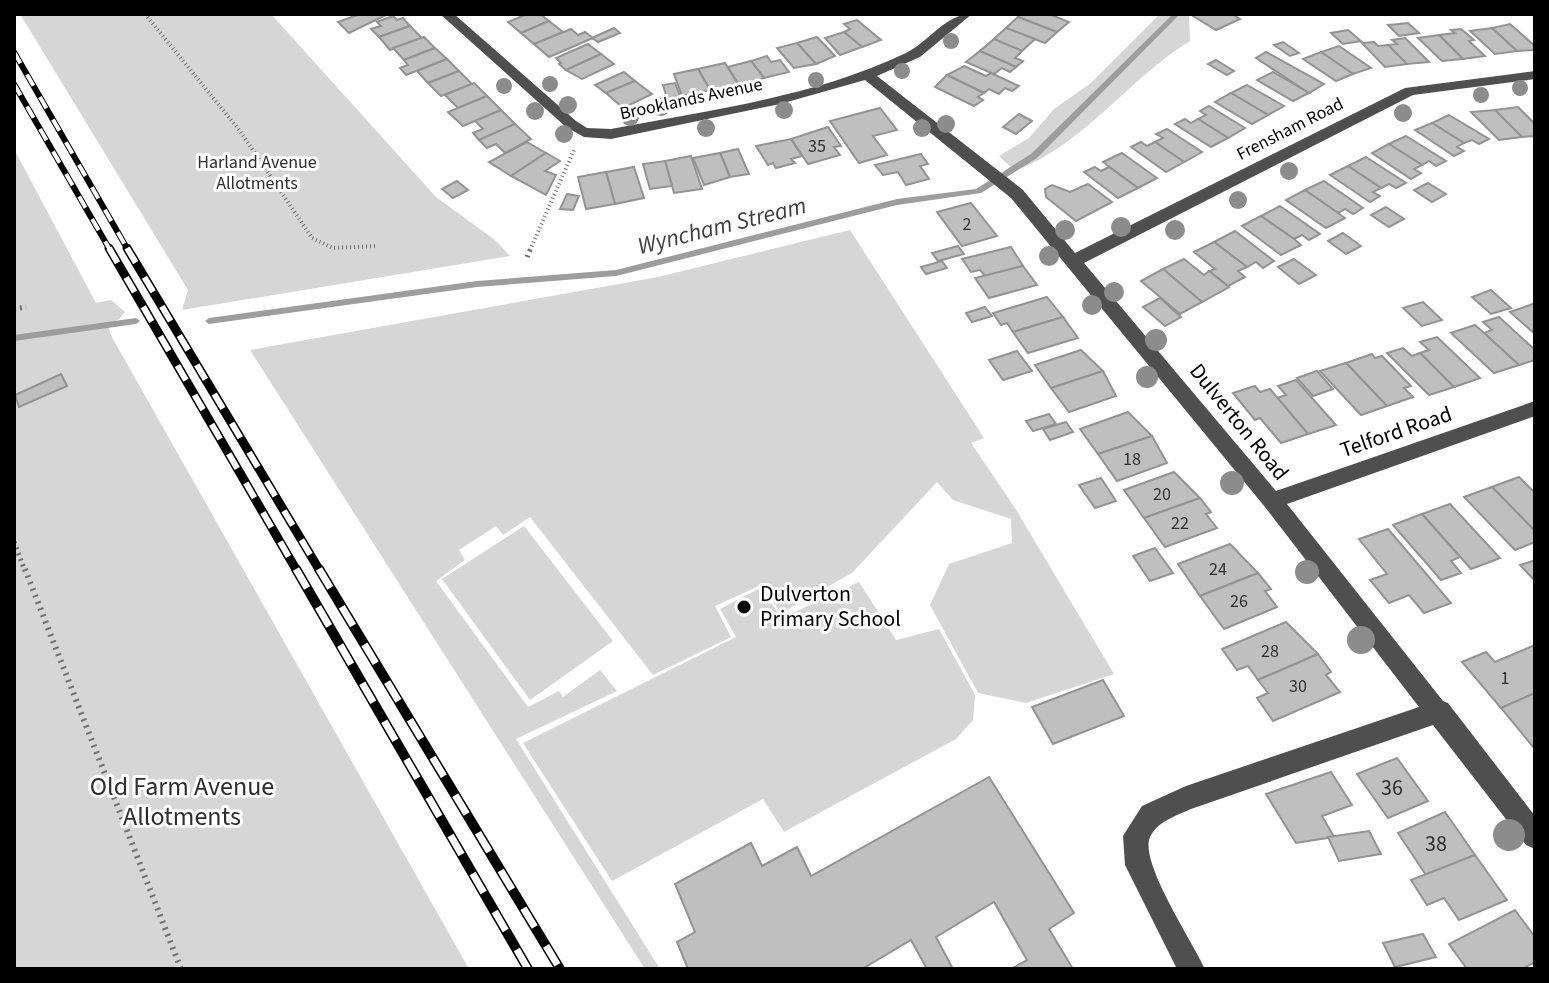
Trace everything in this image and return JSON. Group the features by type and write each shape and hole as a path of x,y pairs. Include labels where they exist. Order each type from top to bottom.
{"street":[{"path":"446,14 584,132"},
{"name":"Brooklands Avenue","path":"584,132 611,134 780,100 867,75 915,54 966,14"},
{"name":"Dulverton Road","path":"867,75 1017,194 1075,260 1440,711 1535,836"},
{"name":"Frensham Road","path":"1075,260 1410,91 1535,75"},
{"name":"Telford Road","path":"1272,501 1535,408"},
{"path":"1191,969 1138,865 1136,836 1151,815 1186,798 1440,711"}],"path":[{"path":"145,14 240,131 312,238 333,248 377,246"},
{"path":"527,257 584,132"},
{"path":"14,309 26,307"},
{"path":"14,542 181,969"}],"green space":[{"name":"Harland Avenue Allotments","path":"20,14 271,14 436,197 495,240 510,256 182,310 188,290"},
{"path":"1160,14 1189,14 1190,41 1146,74 1085,128 1040,159 1015,171 999,156 1029,138 1054,109 1091,83"},
{"name":"Old Farm Avenue Allotments","path":"14,149 96,303 111,300 125,312 107,325 113,339 469,969 14,969"},
{"path":"850,230 984,438 971,443 1015,508 1114,674 1026,703 978,693 930,605 949,564 1012,543 1011,519 953,500 937,482 852,573 781,613 761,585 715,606 731,637 653,675 530,517 503,535 496,526 459,550 465,560 436,581 528,707 559,691 563,697 600,670 617,691 516,739 660,969 645,969 250,350 658,277"},
{"path":"524,526 613,641 530,700 442,579"},
{"path":"859,582 896,640 939,629 975,695 973,720 956,739 784,832 763,799 612,881 523,743 736,637 720,609 760,588 782,618"}],"building":[{"path":"360,14 388,14 349,33 338,22"},
{"path":"527,14 540,14 549,21 521,33 508,22"},
{"path":"1022,14 1049,14 1069,22 1057,32 1018,17"},
{"path":"1190,14 1232,14 1240,19 1216,30"},
{"path":"393,16 397,20 403,18 410,26 379,37 371,29 381,26 377,22"},
{"path":"1018,17 1057,32 1045,43 1006,28"},
{"path":"857,20 881,40 862,47 844,32 850,29 844,24"},
{"path":"549,21 563,32 534,44 521,33"},
{"path":"1408,23 1419,33 1399,36 1388,25"},
{"path":"1510,24 1535,46 1535,50 1517,51 1492,28"},
{"path":"410,26 422,38 390,50 379,37"},
{"path":"614,28 620,33 598,42 592,38"},
{"path":"1006,28 1035,39 1022,51 994,39"},
{"path":"1492,28 1517,51 1495,54 1470,31"},
{"path":"571,29 578,35 585,32 593,38 549,57 534,44"},
{"path":"1461,29 1474,40 1469,41 1485,56 1463,59 1439,35"},
{"path":"1348,30 1361,41 1343,44 1331,33"},
{"path":"844,32 862,47 840,55 825,38"},
{"path":"1439,35 1463,59 1442,61 1418,38"},
{"path":"424,37 435,48 404,60 393,48"},
{"path":"817,37 835,56 816,64 797,43"},
{"path":"1405,38 1429,62 1407,64 1388,45 1397,44 1392,40"},
{"path":"994,39 1022,51 1015,58 1023,61 1016,67 980,51"},
{"path":"1283,42 1299,53 1290,56 1274,45"},
{"path":"1374,42 1378,46 1388,45 1407,64 1385,67 1362,43"},
{"path":"797,43 816,64 794,68 777,48"},
{"path":"588,44 601,54 566,70 559,64 556,58"},
{"path":"1339,46 1371,68 1353,74 1321,52"},
{"path":"435,48 447,59 406,75 400,68 408,65 404,60"},
{"path":"980,51 1016,67 1010,72 1002,68 994,74 966,62"},
{"path":"1266,52 1324,84 1309,93 1256,58"},
{"path":"1321,52 1353,74 1336,81 1303,59"},
{"path":"601,54 614,64 582,79 566,70"},
{"path":"767,56 771,62 780,60 789,72 764,78 751,61"},
{"path":"447,59 459,71 428,83 417,71"},
{"path":"1216,60 1234,71 1227,75 1208,64"},
{"path":"751,61 764,78 739,85 728,67"},
{"path":"725,63 738,84 710,90 698,69"},
{"path":"964,66 986,76 991,73 1019,86 1012,91 1005,88 999,94 989,89 984,93 947,75"},
{"path":"698,69 710,90 682,96 674,74"},
{"path":"459,71 472,84 441,96 428,83"},
{"path":"624,72 635,81 606,93 595,85"},
{"path":"1273,72 1309,93 1293,101 1257,80"},
{"path":"947,75 984,93 978,97 983,100 974,106 935,87"},
{"path":"635,81 652,94 623,108 606,93"},
{"path":"474,83 487,96 458,108 445,95"},
{"path":"675,83 680,96 667,98 663,85"},
{"path":"1247,85 1284,106 1268,115 1231,93"},
{"path":"1231,93 1268,115 1252,124 1215,102"},
{"path":"487,96 501,110 463,126 448,112"},
{"path":"1209,106 1245,128 1228,138 1198,119 1206,115 1200,111"},
{"path":"1518,107 1535,124 1535,136 1522,137 1495,110"},
{"path":"880,108 897,130 873,136 887,155 859,163 830,121"},
{"path":"501,110 515,124 479,140 473,133 483,129 475,121"},
{"path":"1495,110 1522,137 1499,140 1471,112"},
{"path":"1019,114 1032,121 1016,134 1003,127"},
{"path":"1449,115 1489,139 1479,144 1472,140 1464,143 1432,123"},
{"path":"1185,119 1191,123 1198,119 1228,138 1211,147 1175,124"},
{"path":"1432,123 1464,143 1457,147 1464,151 1454,156 1415,130"},
{"path":"515,124 531,139 505,153 496,144 487,148 479,140"},
{"path":"828,127 841,146 834,147 840,155 808,164 791,139"},
{"path":"1167,129 1202,152 1184,162 1155,142 1163,138 1156,134"},
{"path":"1406,136 1446,161 1436,166 1429,161 1422,165 1389,144"},
{"path":"791,139 802,156 791,159 795,163 776,168 773,163 768,165 756,146"},
{"path":"527,142 546,153 511,176 489,162"},
{"path":"1141,142 1147,146 1155,142 1184,162 1166,172 1131,147"},
{"path":"1389,144 1422,165 1414,169 1421,173 1411,179 1372,153"},
{"path":"738,149 749,174 730,177 720,153"},
{"path":"546,153 560,161 545,171 556,175 546,195 511,176"},
{"path":"720,153 730,177 704,185 693,158"},
{"path":"1122,153 1157,178 1138,188 1103,162"},
{"path":"921,154 928,164 920,166 929,179 906,185 898,172 883,175 875,165"},
{"path":"691,156 702,189 674,193 665,161"},
{"path":"1366,157 1406,183 1396,188 1389,184 1381,188 1348,166"},
{"path":"665,161 672,186 650,189 643,164"},
{"path":"1348,166 1381,188 1373,192 1380,196 1370,202 1330,175"},
{"path":"634,167 644,198 615,204 606,172"},
{"path":"1095,167 1101,171 1109,167 1138,188 1118,198 1084,172"},
{"path":"606,172 615,204 586,209 578,177"},
{"path":"457,181 468,190 453,198 442,189"},
{"path":"1324,181 1363,208 1353,214 1345,209 1338,213 1305,190"},
{"path":"1428,183 1446,194 1432,202 1414,190"},
{"path":"1088,184 1112,202 1076,221 1046,197 1045,189 1052,185 1070,192"},
{"path":"1305,190 1345,218 1326,228 1286,200"},
{"path":"567,194 579,196 573,210 560,209"},
{"path":"971,203 997,236 962,246 937,212"},
{"path":"1280,206 1320,234 1309,240 1302,235 1294,239 1261,216"},
{"path":"1386,207 1404,219 1389,227 1371,215"},
{"path":"1261,216 1301,245 1281,255 1242,226"},
{"path":"1235,231 1274,261 1263,268 1256,262 1247,267 1214,242"},
{"path":"1343,233 1361,246 1346,254 1328,241"},
{"path":"1214,242 1247,267 1238,271 1245,277 1228,286 1209,271 1215,269 1194,252"},
{"path":"958,246 964,254 938,261 932,253"},
{"path":"1011,247 1023,266 985,276 980,270 971,272 962,259"},
{"path":"1184,259 1204,275 1209,271 1229,287 1202,302 1163,269"},
{"path":"1294,259 1316,275 1299,284 1278,267"},
{"path":"942,261 947,268 926,274 921,267"},
{"path":"1023,266 1037,285 989,298 975,278"},
{"path":"1163,269 1202,302 1180,314 1141,281"},
{"path":"1491,290 1511,308 1491,314 1472,297"},
{"path":"1047,297 1063,317 1013,332 1007,323 1001,325 993,313"},
{"path":"1160,298 1181,317 1165,326 1143,307"},
{"path":"1423,302 1442,320 1422,326 1403,308"},
{"path":"1533,304 1535,306 1535,334 1510,312"},
{"path":"985,307 992,316 972,322 966,313"},
{"path":"1063,317 1078,338 1028,353 1013,332"},
{"path":"1499,317 1535,350 1535,360 1519,365 1484,333 1492,330 1483,322"},
{"path":"1475,325 1519,365 1494,373 1451,333"},
{"path":"1437,337 1480,378 1454,387 1420,353 1429,350 1420,342"},
{"path":"1403,348 1412,356 1420,353 1454,387 1429,395 1387,353"},
{"path":"1081,350 1103,371 1051,388 1035,365"},
{"path":"1017,351 1032,371 1003,380 989,360"},
{"path":"1372,354 1375,358 1382,356 1411,386 1404,388 1413,397 1387,406 1346,363"},
{"path":"1346,363 1387,406 1361,415 1320,371"},
{"path":"1103,371 1116,396 1069,412 1051,388"},
{"path":"1317,371 1333,389 1313,396 1297,378"},
{"path":"61,374 67,386 19,407 15,395"},
{"path":"1296,380 1336,425 1308,434 1277,398 1286,395 1278,386"},
{"path":"1255,386 1260,392 1270,389 1308,434 1281,443 1260,418 1255,420 1233,393"},
{"path":"1128,412 1152,436 1098,454 1080,429"},
{"path":"1049,414 1056,424 1033,431 1026,421"},
{"path":"1066,422 1073,432 1050,440 1043,429"},
{"path":"1152,436 1167,463 1117,481 1098,454"},
{"path":"1174,472 1200,498 1144,518 1124,490"},
{"path":"1519,477 1535,493 1535,531 1492,487"},
{"path":"1101,478 1116,501 1095,508 1079,485"},
{"path":"1492,487 1535,531 1535,542 1515,550 1464,497"},
{"path":"1200,498 1211,512 1206,514 1217,528 1165,547 1144,518"},
{"path":"1450,504 1500,558 1471,569 1422,514"},
{"path":"1422,514 1460,557 1451,561 1461,573 1441,580 1393,525"},
{"path":"1388,529 1451,603 1424,613 1409,595 1389,603 1370,580 1387,574 1359,539"},
{"path":"1230,544 1258,573 1200,596 1178,564"},
{"path":"1155,548 1173,573 1150,581 1133,556"},
{"path":"1535,563 1535,581 1520,565"},
{"path":"1258,573 1271,589 1265,591 1277,607 1224,629 1200,596"},
{"path":"1286,622 1318,654 1258,680 1248,666 1237,670 1222,649"},
{"path":"1535,645 1535,693 1501,708 1462,662 1486,652 1495,662"},
{"path":"1318,654 1331,672 1326,675 1340,692 1273,721 1257,698 1268,693 1258,680"},
{"path":"1103,680 1124,716 1053,744 1032,707"},
{"path":"1535,693 1535,748 1534,748 1501,708"},
{"path":"1397,758 1428,801 1388,818 1357,774"},
{"path":"1331,772 1352,805 1322,816 1334,837 1296,843 1266,794"},
{"path":"989,777 1074,913 1049,929 1073,969 1011,969 1027,960 994,902 936,937 953,969 927,969 911,940 862,969 688,969 677,942 695,932 675,884 751,843 762,866 797,847 811,876"},
{"path":"1445,812 1475,855 1426,875 1398,833"},
{"path":"1369,831 1381,854 1339,861 1328,837"},
{"path":"1475,855 1507,900 1459,920 1444,898 1427,905 1411,880"},
{"path":"1515,910 1535,937 1535,962 1522,969 1467,969 1449,944"},
{"path":"1423,934 1436,957 1395,967 1383,943"}],"waterway":[{"name":"Wyncham Stream","path":"209,321 477,284 616,273 897,202 978,191 1034,156 1177,14"},
{"name":"Wyncham Stream","path":"14,338 136,321"}],"railway":[{"path":"14,52 128,250"},
{"path":"14,84 110,250"},
{"path":"109,248 297,571"},
{"path":"127,248 320,571"},
{"path":"296,569 528,969"},
{"path":"319,569 560,969"}],"place":[{"name":"Dulverton Primary School","path":"744,607"}]}
